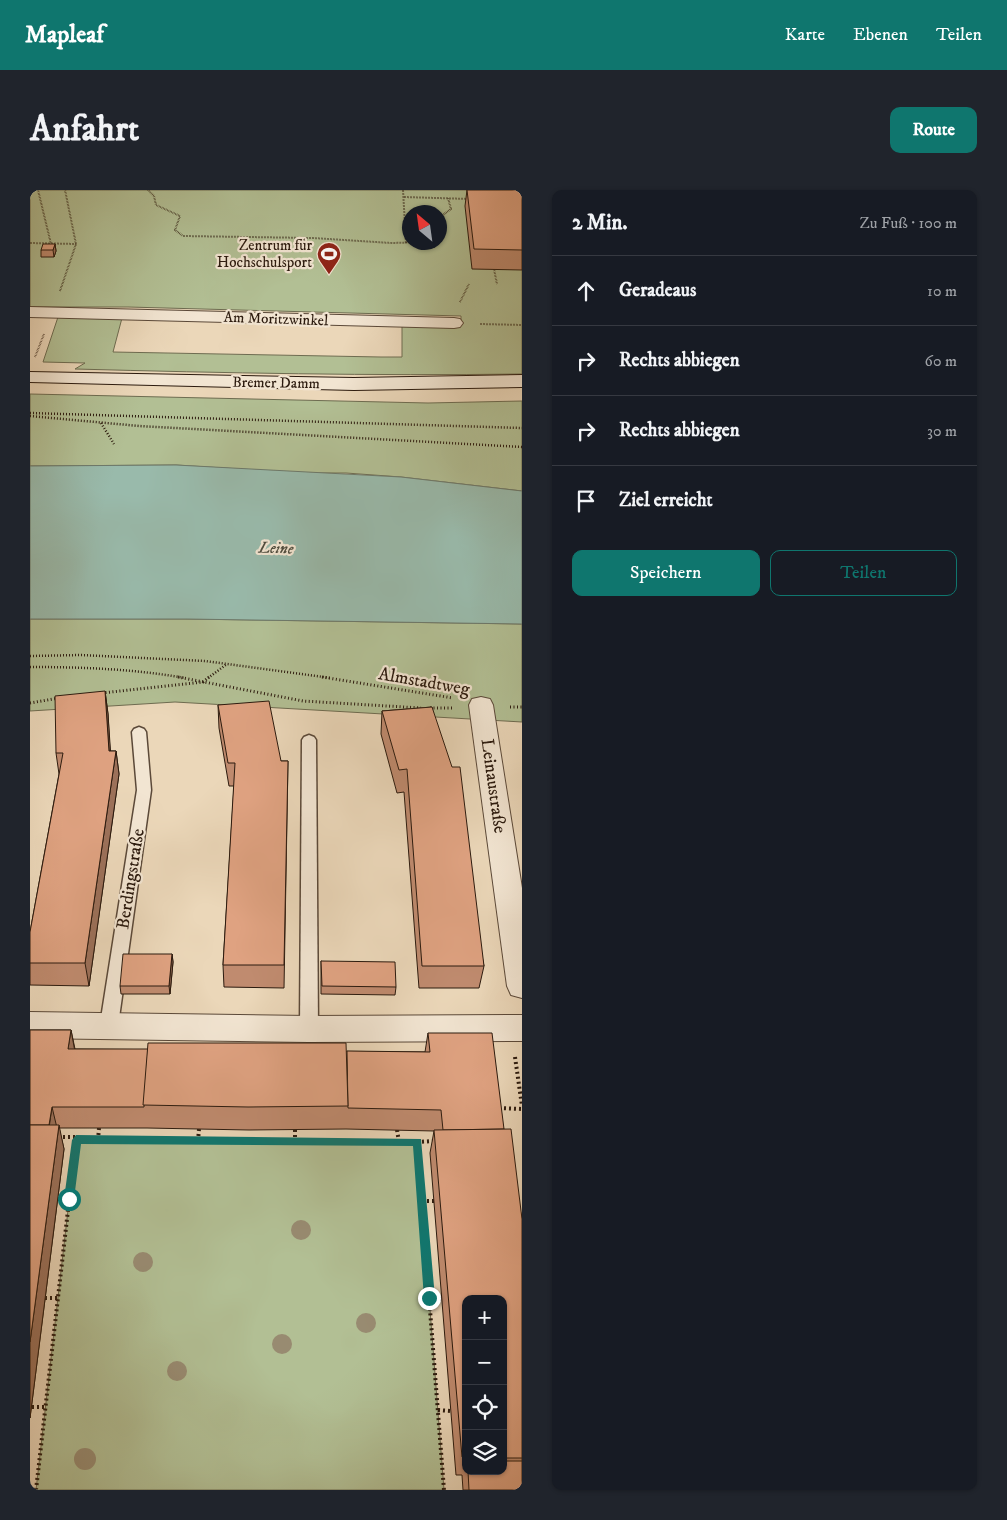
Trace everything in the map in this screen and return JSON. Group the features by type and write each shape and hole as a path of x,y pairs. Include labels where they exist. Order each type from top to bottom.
{"street":[{"name":"Am Moritzwinkel","path":"30,312 414,318 454,323"},
{"name":"Bremer Damm","path":"36,378 354,384 522,381"},
{"name":"Bremer Damm","path":"36,378 345,395 522,393"},
{"name":"Leinaustraße","path":"481,705 522,986"},
{"path":"43,1025 309,1029 517,1028"}],"lane":[{"name":"Berdingstraße","path":"109,1025 144,790 139,732"},
{"path":"309,740 309,1029"}],"path":[{"path":"38,190 51,244"},
{"path":"36,378 52,313 76,244 65,190"},
{"path":"148,190 154,196 156,205 180,216 175,230 183,236 313,238 402,243"},
{"path":"403,190 404,205"},
{"path":"404,197 476,199"},
{"path":"447,212 451,209 448,198"},
{"path":"30,243 76,244"},
{"path":"494,269 497,284"},
{"path":"454,323 522,325"},
{"path":"30,415 100,423 522,447"},
{"path":"30,415 522,428"},
{"path":"100,423 103,432 110,436 114,444"},
{"name":"Almstadtweg","path":"30,656 81,655 228,663 444,696 481,705"},
{"path":"97,694 203,682 228,663"},
{"name":"Almstadtweg","path":"30,667 79,667 162,674 303,701 445,709 481,705"},
{"path":"30,703 68,697"},
{"path":"494,1108 522,1107 517,1028"},
{"path":"98,1140 99,1128"},
{"path":"198,1141 199,1129"},
{"path":"295,1130 295,1141"},
{"path":"397,1130 399,1142"},
{"path":"36,1490 77,1137 56,1137"},
{"path":"76,1140 438,1141"},
{"path":"417,1142 444,1490"},
{"path":"58,1199 69,1199"},
{"path":"422,1201 434,1201"},
{"path":"46,1298 58,1298"},
{"path":"429,1298 442,1299"},
{"path":"32,1407 45,1407"},
{"path":"438,1410 450,1411"}],"shaded area":[{"name":"Zentrum für Hochschulsport","path":"30,190 522,190 522,374 298,374 75,369 85,363 43,362 58,317 122,318 113,352 402,357 402,325 461,326 461,316 128,307 30,307"},
{"path":"30,394 428,403 522,401 522,491 401,477 346,473 303,473 176,465 30,466"},
{"path":"30,619 186,619 522,624 522,722 175,702 30,711"},
{"path":"76,1140 417,1142 444,1490 36,1490"}],"water":[{"name":"Leine","path":"176,465 401,477 522,491 522,624 186,619 30,619 30,466"}],"building":[{"path":"467,190 522,190 522,250 474,249"},
{"path":"43,244 55,244 53,250 41,250"},
{"path":"105,691 109,751 116,751 85,963 30,963 30,932 63,753 56,753 55,696"},
{"path":"269,701 281,761 288,761 284,965 223,965 235,763 228,763 218,705"},
{"path":"432,707 452,767 460,767 484,966 422,966 407,769 399,770 382,711"},
{"path":"123,954 172,954 169,986 120,986"},
{"path":"321,961 395,962 396,987 322,986"},
{"path":"30,1030 71,1030 68,1049 148,1049 144,1107 52,1107 49,1125 30,1125"},
{"path":"428,1033 492,1033 504,1129 443,1130 441,1110 348,1108 347,1051 430,1052"},
{"path":"148,1043 346,1043 348,1106 143,1105"},
{"path":"30,1125 59,1125 30,1342"},
{"path":"511,1129 522,1219 522,1458 507,1458 507,1295 462,1295 462,1457 434,1130"},
{"path":"507,1461 522,1461 522,1490 469,1490 468,1475 507,1475"}],"place":[{"name":"Zentrum für Hochschulsport","path":"329,275"}],"route":[{"path":"69,1199 76,1140 417,1142 429,1298"}]}
